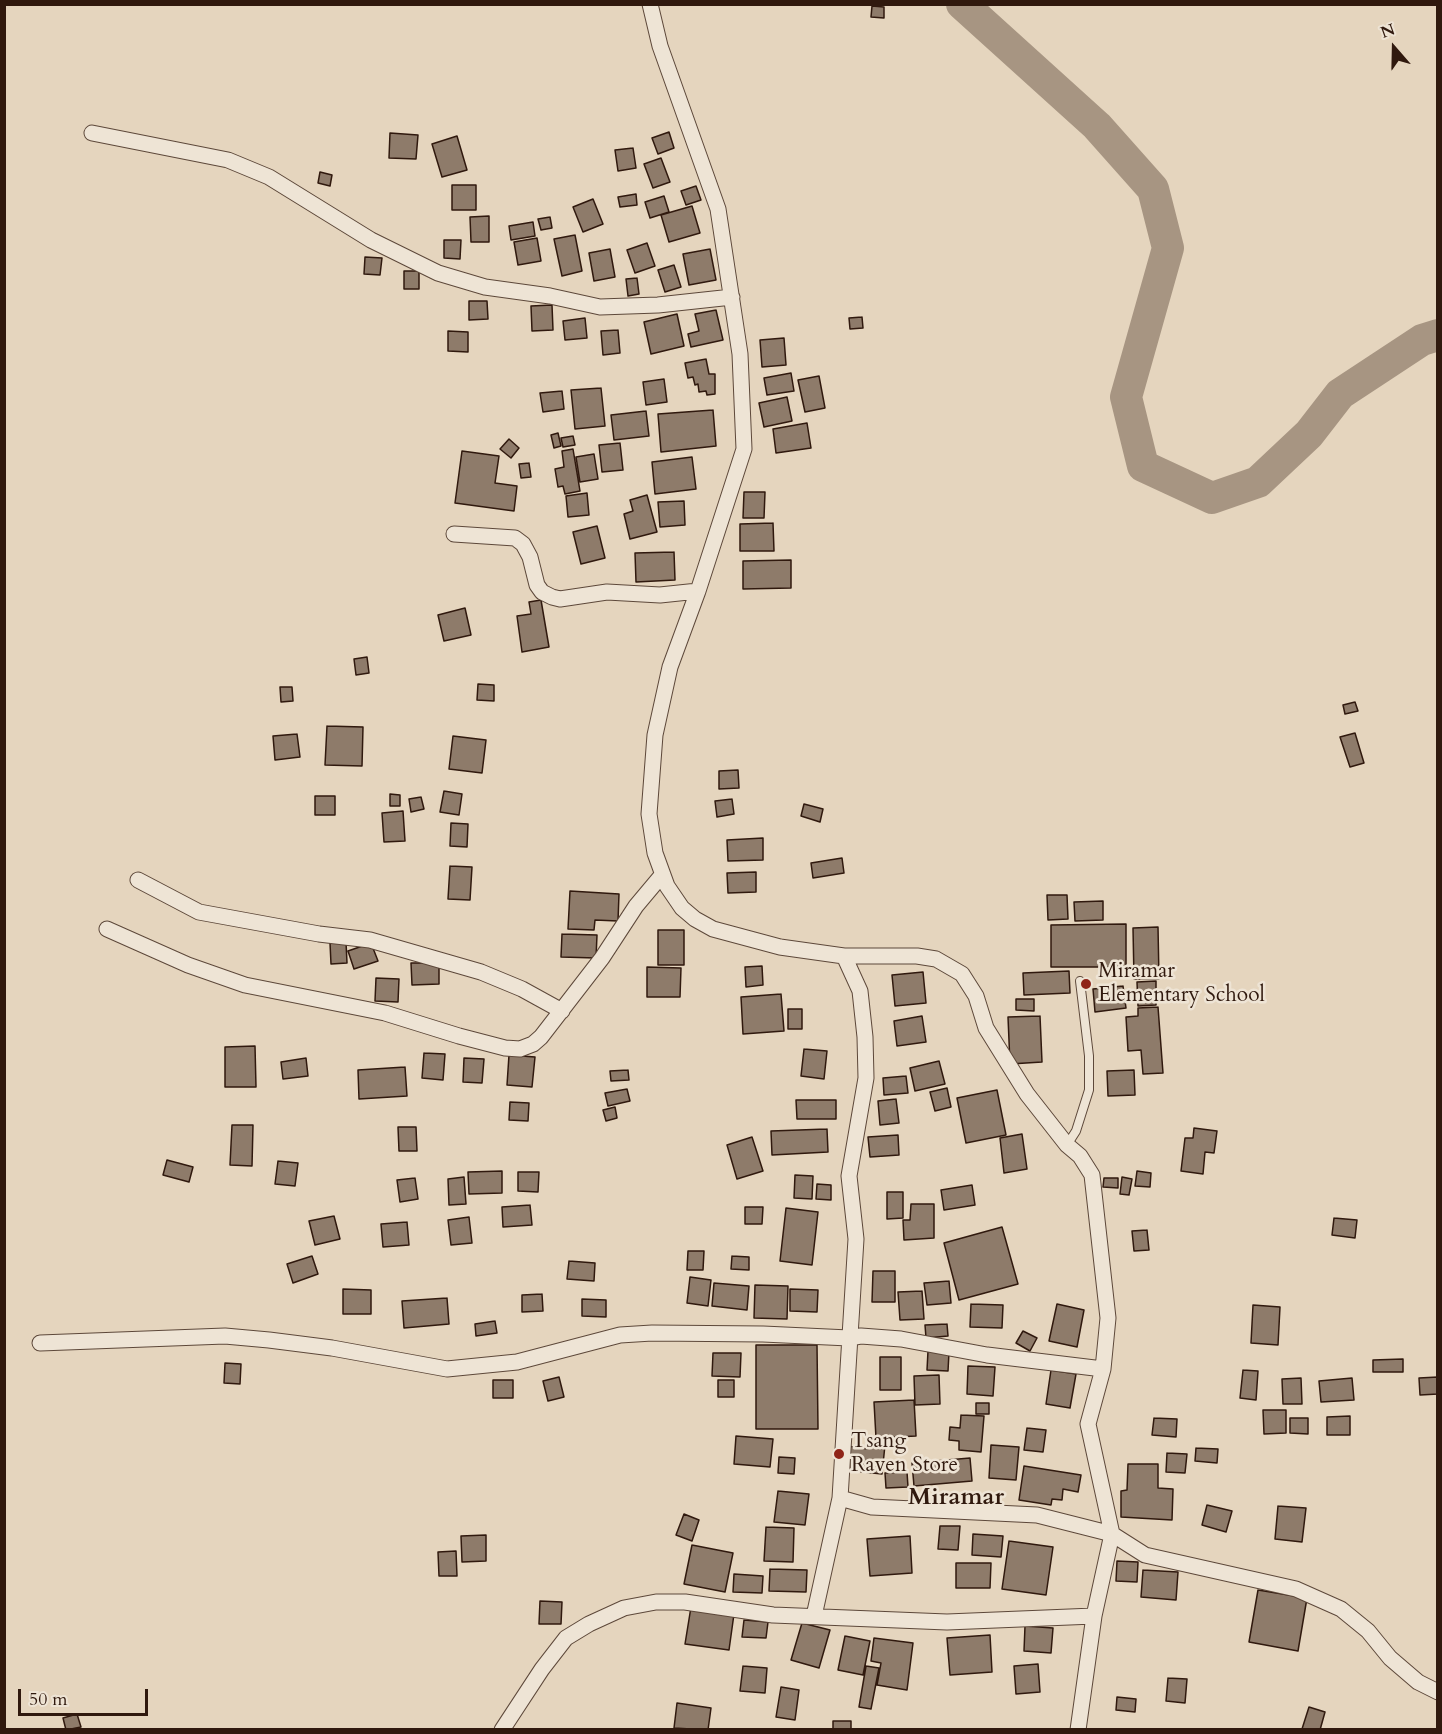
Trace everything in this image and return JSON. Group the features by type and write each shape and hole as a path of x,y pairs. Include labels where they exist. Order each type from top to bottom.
{"street":[{"path":"650,4 660,46 718,209 740,354 744,449 698,591 669,667 655,735 649,814 655,853 662,875 682,908 695,919 713,929 780,947 844,956 917,956 936,959 962,974 976,996 986,1028 1027,1094 1067,1145 1080,1156 1092,1175 1108,1318 1103,1369 1088,1425 1112,1534 1094,1616 1078,1730"},
{"path":"92,133 228,160 269,177 371,240 438,273 485,287 550,296 600,307 658,305 732,297"},
{"path":"454,534 515,538 523,544 530,557 537,585 542,592 560,599 607,592 660,595 698,591"},
{"path":"107,929 188,965 245,985 385,1013 505,1048 520,1049 534,1044 562,1011 602,958 636,906 662,875"},
{"path":"138,880 199,912 319,934 370,940 481,972 522,989 562,1011"},
{"path":"814,1616 840,1498 856,1239 849,1176 866,1078 865,1037 860,991 844,956"},
{"path":"40,1342 225,1336 332,1348 447,1369 517,1362 620,1335 651,1333 763,1334 849,1338 861,1336 902,1339 987,1355 1103,1369"},
{"path":"840,1498 872,1508 1036,1515 1112,1534 1145,1555 1296,1589 1341,1609 1368,1631 1390,1658 1418,1682 1437,1692"},
{"path":"502,1730 542,1669 566,1638 588,1624 624,1608 656,1602 685,1602 773,1615 947,1622 1094,1616"}],"lane":[{"path":"1067,1145 1076,1131 1089,1090 1089,1056 1080,981"}],"building":[{"path":"872,6 884,7 884,18 871,17"},
{"path":"669,132 674,148 658,154 652,138"},
{"path":"390,133 418,135 416,159 389,158"},
{"path":"457,136 467,170 442,177 432,144"},
{"path":"633,148 636,168 618,171 615,150"},
{"path":"661,158 670,182 653,188 644,164"},
{"path":"320,172 332,175 330,186 318,183"},
{"path":"452,185 476,185 476,210 452,210"},
{"path":"696,186 701,200 686,205 681,191"},
{"path":"636,194 637,205 620,207 618,197"},
{"path":"664,196 669,212 650,218 645,202"},
{"path":"593,199 603,224 583,232 573,207"},
{"path":"692,206 700,233 669,242 661,215"},
{"path":"489,216 489,242 471,242 470,217"},
{"path":"550,217 552,228 541,230 538,219"},
{"path":"533,222 535,236 511,240 509,226"},
{"path":"575,235 582,271 562,276 554,239"},
{"path":"537,238 541,261 518,265 514,242"},
{"path":"444,240 461,240 460,259 444,258"},
{"path":"647,243 655,266 635,273 627,250"},
{"path":"610,249 615,277 594,281 589,253"},
{"path":"710,249 716,280 689,285 683,254"},
{"path":"365,257 382,258 380,275 364,274"},
{"path":"674,265 681,287 665,292 658,270"},
{"path":"404,271 419,271 419,289 404,289"},
{"path":"637,278 639,294 628,296 626,279"},
{"path":"469,301 487,301 488,319 469,320"},
{"path":"552,305 553,330 532,331 531,306"},
{"path":"716,310 723,340 691,347 688,334 699,331 695,314"},
{"path":"677,314 684,346 651,354 644,322"},
{"path":"862,317 863,328 850,329 849,318"},
{"path":"585,318 587,338 565,340 563,321"},
{"path":"618,330 620,353 603,355 601,331"},
{"path":"448,331 468,332 468,352 448,351"},
{"path":"784,338 786,365 762,367 760,340"},
{"path":"706,359 709,374 715,374 715,394 707,395 706,391 699,392 698,384 695,385 693,377 688,378 685,363"},
{"path":"791,373 794,391 767,395 764,378"},
{"path":"819,376 825,408 805,412 798,380"},
{"path":"664,379 667,402 646,405 643,382"},
{"path":"601,388 605,426 575,429 571,390"},
{"path":"562,391 564,409 543,412 540,393"},
{"path":"787,397 792,421 764,427 759,403"},
{"path":"713,410 716,446 661,452 658,414"},
{"path":"646,411 649,436 614,440 611,415"},
{"path":"807,423 811,448 776,453 773,429"},
{"path":"558,433 561,446 554,448 551,435"},
{"path":"573,436 575,445 563,447 561,438"},
{"path":"509,439 519,448 511,458 500,449"},
{"path":"620,443 623,470 602,472 599,445"},
{"path":"573,449 580,491 565,494 563,486 558,487 555,469 564,467 562,451"},
{"path":"462,451 499,456 495,483 517,486 514,511 455,503"},
{"path":"594,454 598,479 580,482 576,457"},
{"path":"692,457 696,489 655,494 652,462"},
{"path":"529,463 531,477 521,478 519,464"},
{"path":"744,492 765,492 764,518 743,518"},
{"path":"587,493 589,515 568,517 566,496"},
{"path":"647,495 657,532 630,539 624,514 633,511 630,500"},
{"path":"684,501 685,525 660,527 658,502"},
{"path":"773,523 774,551 740,551 740,524"},
{"path":"597,526 605,558 581,564 573,532"},
{"path":"674,552 675,580 636,582 635,553"},
{"path":"791,560 791,588 743,589 743,561"},
{"path":"541,600 549,647 522,652 517,616 531,614 529,602"},
{"path":"465,608 471,635 444,641 438,615"},
{"path":"367,657 369,673 356,675 354,659"},
{"path":"478,684 494,685 494,701 477,700"},
{"path":"280,687 292,687 293,701 281,702"},
{"path":"1355,702 1358,711 1345,714 1343,705"},
{"path":"327,726 363,727 362,766 325,765"},
{"path":"1355,733 1364,763 1350,767 1340,737"},
{"path":"297,734 300,757 275,760 273,736"},
{"path":"453,736 486,740 482,773 449,769"},
{"path":"738,770 739,788 719,789 719,771"},
{"path":"444,791 462,794 459,815 440,812"},
{"path":"390,794 400,795 400,806 390,806"},
{"path":"315,796 335,796 335,815 315,815"},
{"path":"421,797 424,809 411,812 409,799"},
{"path":"732,799 734,814 717,817 715,801"},
{"path":"804,804 823,809 820,822 801,816"},
{"path":"403,811 405,841 384,842 382,813"},
{"path":"451,823 468,824 467,847 450,846"},
{"path":"763,838 763,860 728,861 727,840"},
{"path":"842,858 844,873 813,878 811,863"},
{"path":"450,866 472,867 470,900 448,899"},
{"path":"756,872 756,892 728,893 727,873"},
{"path":"570,891 619,894 618,921 595,920 594,930 568,929"},
{"path":"1047,895 1067,895 1068,919 1048,920"},
{"path":"1103,901 1103,920 1075,921 1074,902"},
{"path":"1126,924 1126,967 1051,967 1051,925"},
{"path":"1158,927 1159,979 1134,979 1133,928"},
{"path":"658,930 684,930 684,965 658,965"},
{"path":"562,934 597,935 596,958 561,957"},
{"path":"346,942 347,963 331,964 330,943"},
{"path":"371,943 378,961 354,969 348,951"},
{"path":"411,963 439,963 439,984 412,985"},
{"path":"762,966 763,985 746,987 745,967"},
{"path":"647,967 681,968 680,997 647,997"},
{"path":"1069,971 1070,993 1024,995 1023,973"},
{"path":"923,972 926,1003 895,1006 892,975"},
{"path":"376,978 399,979 398,1002 375,1001"},
{"path":"1156,981 1156,1005 1138,1006 1137,982"},
{"path":"1123,986 1126,1008 1095,1012 1093,989"},
{"path":"781,994 784,1031 743,1034 741,997"},
{"path":"1016,999 1034,999 1034,1011 1016,1010"},
{"path":"1158,1007 1163,1073 1143,1074 1141,1050 1128,1051 1126,1017 1138,1016 1138,1008"},
{"path":"788,1009 802,1009 802,1029 788,1029"},
{"path":"922,1016 926,1042 897,1046 894,1021"},
{"path":"1040,1016 1042,1062 1010,1064 1008,1017"},
{"path":"255,1046 256,1087 225,1087 225,1047"},
{"path":"804,1049 827,1051 824,1079 801,1076"},
{"path":"424,1053 445,1054 443,1080 422,1078"},
{"path":"509,1055 535,1057 532,1087 507,1085"},
{"path":"306,1058 308,1076 283,1079 281,1062"},
{"path":"464,1058 484,1059 482,1083 463,1082"},
{"path":"939,1061 945,1084 915,1091 910,1068"},
{"path":"405,1067 407,1096 359,1099 358,1070"},
{"path":"628,1070 629,1080 611,1081 610,1071"},
{"path":"1134,1070 1135,1095 1108,1096 1107,1071"},
{"path":"906,1076 908,1093 884,1095 883,1078"},
{"path":"947,1088 951,1107 935,1111 930,1092"},
{"path":"627,1089 630,1101 608,1106 605,1093"},
{"path":"997,1090 1006,1135 966,1143 957,1098"},
{"path":"896,1099 899,1123 880,1125 878,1101"},
{"path":"796,1100 836,1100 836,1119 797,1119"},
{"path":"510,1102 529,1103 528,1121 509,1120"},
{"path":"615,1107 617,1118 606,1121 603,1110"},
{"path":"232,1125 253,1125 252,1166 230,1165"},
{"path":"398,1127 416,1127 417,1151 399,1151"},
{"path":"1194,1128 1217,1131 1214,1153 1205,1152 1203,1174 1181,1171 1185,1138 1193,1138"},
{"path":"827,1129 828,1152 772,1155 771,1131"},
{"path":"1022,1134 1027,1169 1004,1173 1000,1138"},
{"path":"898,1135 899,1155 870,1157 868,1137"},
{"path":"752,1137 763,1171 737,1179 727,1145"},
{"path":"167,1160 193,1167 189,1182 163,1175"},
{"path":"278,1161 298,1163 295,1186 275,1184"},
{"path":"502,1171 502,1193 469,1194 468,1172"},
{"path":"1137,1171 1151,1173 1150,1187 1135,1186"},
{"path":"518,1172 539,1172 538,1192 518,1191"},
{"path":"795,1175 813,1176 812,1199 794,1198"},
{"path":"464,1177 466,1204 449,1205 448,1179"},
{"path":"1122,1177 1132,1179 1129,1195 1120,1194"},
{"path":"415,1178 418,1199 400,1202 397,1180"},
{"path":"1104,1178 1118,1178 1118,1188 1103,1187"},
{"path":"817,1184 831,1185 831,1200 816,1199"},
{"path":"972,1185 975,1205 944,1210 941,1190"},
{"path":"887,1192 903,1192 903,1218 887,1219"},
{"path":"911,1204 934,1204 934,1238 904,1240 903,1220 910,1220"},
{"path":"530,1205 532,1225 503,1227 502,1207"},
{"path":"745,1207 763,1207 762,1224 745,1224"},
{"path":"786,1208 818,1212 812,1265 780,1261"},
{"path":"334,1216 340,1239 315,1245 309,1221"},
{"path":"469,1217 472,1243 451,1245 448,1220"},
{"path":"1334,1218 1357,1220 1355,1238 1332,1235"},
{"path":"407,1222 409,1245 383,1247 381,1224"},
{"path":"1002,1227 1018,1284 959,1300 944,1243"},
{"path":"1147,1230 1149,1250 1134,1251 1132,1231"},
{"path":"688,1251 704,1251 703,1270 687,1270"},
{"path":"312,1256 318,1274 293,1283 287,1264"},
{"path":"732,1256 749,1257 749,1270 731,1269"},
{"path":"569,1261 595,1263 594,1281 567,1279"},
{"path":"873,1271 895,1271 895,1302 872,1302"},
{"path":"690,1277 711,1280 708,1306 687,1303"},
{"path":"949,1281 951,1303 927,1305 924,1283"},
{"path":"714,1283 749,1286 747,1310 712,1306"},
{"path":"755,1285 788,1286 787,1319 754,1318"},
{"path":"343,1289 371,1290 371,1314 343,1314"},
{"path":"790,1289 818,1290 817,1312 790,1311"},
{"path":"922,1291 924,1319 900,1320 898,1292"},
{"path":"542,1294 543,1311 522,1312 522,1295"},
{"path":"447,1298 449,1324 404,1328 402,1301"},
{"path":"582,1299 606,1300 606,1317 582,1316"},
{"path":"971,1304 1003,1305 1002,1328 970,1327"},
{"path":"1057,1304 1084,1310 1077,1347 1049,1341"},
{"path":"1253,1305 1280,1307 1278,1345 1251,1343"},
{"path":"495,1321 497,1333 476,1336 475,1324"},
{"path":"947,1324 948,1336 926,1338 925,1325"},
{"path":"1023,1331 1037,1338 1030,1351 1016,1343"},
{"path":"756,1345 817,1345 818,1429 756,1429"},
{"path":"928,1351 949,1352 948,1371 927,1370"},
{"path":"713,1353 741,1353 740,1377 712,1376"},
{"path":"880,1357 901,1357 901,1390 880,1390"},
{"path":"1403,1359 1403,1372 1373,1372 1373,1360"},
{"path":"225,1363 241,1364 240,1384 224,1383"},
{"path":"968,1366 995,1367 993,1396 967,1394"},
{"path":"1051,1370 1076,1374 1070,1408 1046,1404"},
{"path":"1243,1370 1258,1371 1256,1400 1240,1398"},
{"path":"939,1375 940,1404 915,1405 914,1376"},
{"path":"559,1377 564,1397 548,1401 543,1381"},
{"path":"1438,1377 1438,1394 1420,1395 1419,1378"},
{"path":"1301,1378 1302,1404 1283,1404 1282,1379"},
{"path":"1352,1378 1354,1400 1321,1402 1319,1381"},
{"path":"493,1380 513,1380 513,1398 493,1398"},
{"path":"718,1380 734,1380 734,1397 718,1397"},
{"path":"914,1400 916,1436 876,1438 874,1402"},
{"path":"976,1403 989,1403 989,1414 976,1414"},
{"path":"1263,1410 1286,1410 1286,1433 1264,1434"},
{"path":"961,1415 984,1416 981,1452 959,1450 959,1441 949,1440 950,1427 960,1428"},
{"path":"1350,1416 1350,1435 1327,1435 1327,1417"},
{"path":"1154,1418 1177,1419 1176,1437 1152,1435"},
{"path":"1290,1418 1308,1418 1308,1434 1290,1433"},
{"path":"1027,1428 1046,1430 1043,1452 1024,1450"},
{"path":"736,1436 773,1439 770,1467 734,1464"},
{"path":"868,1443 885,1445 882,1474 845,1470 847,1446 868,1449"},
{"path":"991,1445 1019,1447 1016,1480 989,1478"},
{"path":"1196,1448 1218,1449 1217,1463 1195,1461"},
{"path":"1167,1453 1187,1454 1185,1473 1166,1472"},
{"path":"779,1457 795,1458 794,1474 778,1473"},
{"path":"970,1458 972,1481 914,1486 912,1463"},
{"path":"1128,1464 1158,1464 1158,1488 1173,1489 1172,1520 1121,1517 1121,1491 1127,1490"},
{"path":"1024,1466 1081,1475 1078,1492 1063,1489 1062,1500 1052,1499 1051,1505 1019,1500"},
{"path":"907,1472 908,1487 886,1488 885,1473"},
{"path":"778,1491 809,1494 805,1525 774,1522"},
{"path":"1207,1505 1232,1511 1226,1532 1202,1525"},
{"path":"1278,1506 1306,1508 1302,1542 1275,1539"},
{"path":"684,1514 699,1520 692,1541 676,1535"},
{"path":"940,1526 960,1526 958,1550 938,1549"},
{"path":"766,1527 794,1528 793,1562 764,1561"},
{"path":"973,1534 1003,1536 1001,1557 972,1555"},
{"path":"486,1535 486,1561 462,1562 461,1536"},
{"path":"910,1536 912,1573 870,1576 867,1539"},
{"path":"1009,1541 1053,1547 1046,1595 1002,1589"},
{"path":"692,1545 733,1553 725,1592 684,1584"},
{"path":"456,1551 457,1576 439,1576 438,1552"},
{"path":"1117,1561 1138,1562 1137,1582 1116,1581"},
{"path":"956,1563 991,1563 990,1588 956,1588"},
{"path":"770,1569 807,1570 806,1592 769,1591"},
{"path":"1143,1570 1178,1572 1176,1600 1141,1597"},
{"path":"734,1574 763,1576 762,1593 733,1592"},
{"path":"1258,1590 1307,1598 1298,1651 1249,1642"},
{"path":"540,1601 562,1602 561,1624 539,1624"},
{"path":"691,1607 734,1614 729,1650 685,1644"},
{"path":"744,1620 768,1622 766,1638 742,1637"},
{"path":"802,1623 830,1630 819,1668 791,1660"},
{"path":"1025,1626 1053,1628 1051,1653 1024,1651"},
{"path":"990,1635 992,1672 950,1675 947,1638"},
{"path":"845,1636 870,1641 863,1675 838,1670"},
{"path":"874,1638 913,1643 907,1690 877,1685 881,1663 871,1661"},
{"path":"1038,1664 1040,1692 1016,1694 1014,1666"},
{"path":"743,1666 767,1668 765,1693 740,1691"},
{"path":"866,1666 879,1668 871,1709 859,1707"},
{"path":"1168,1678 1187,1679 1185,1703 1166,1701"},
{"path":"781,1687 799,1690 795,1720 776,1717"},
{"path":"1117,1697 1136,1699 1135,1712 1116,1710"},
{"path":"677,1703 711,1708 708,1730 674,1728"},
{"path":"1309,1707 1325,1712 1320,1730 1302,1729"},
{"path":"77,1714 81,1727 66,1730 63,1718"},
{"path":"833,1721 851,1721 851,1730 833,1730"}],"waterway":[{"path":"962,4 1097,126 1153,189 1168,248 1126,397 1143,466 1212,498 1258,482 1309,434 1340,394 1422,340 1438,335"}],"place":[{"name":"Miramar Elementary School","path":"1086,984"},
{"name":"Tsang Raven Store","path":"839,1454"}],"district":[{"name":"Miramar","path":"956,1498"}]}
